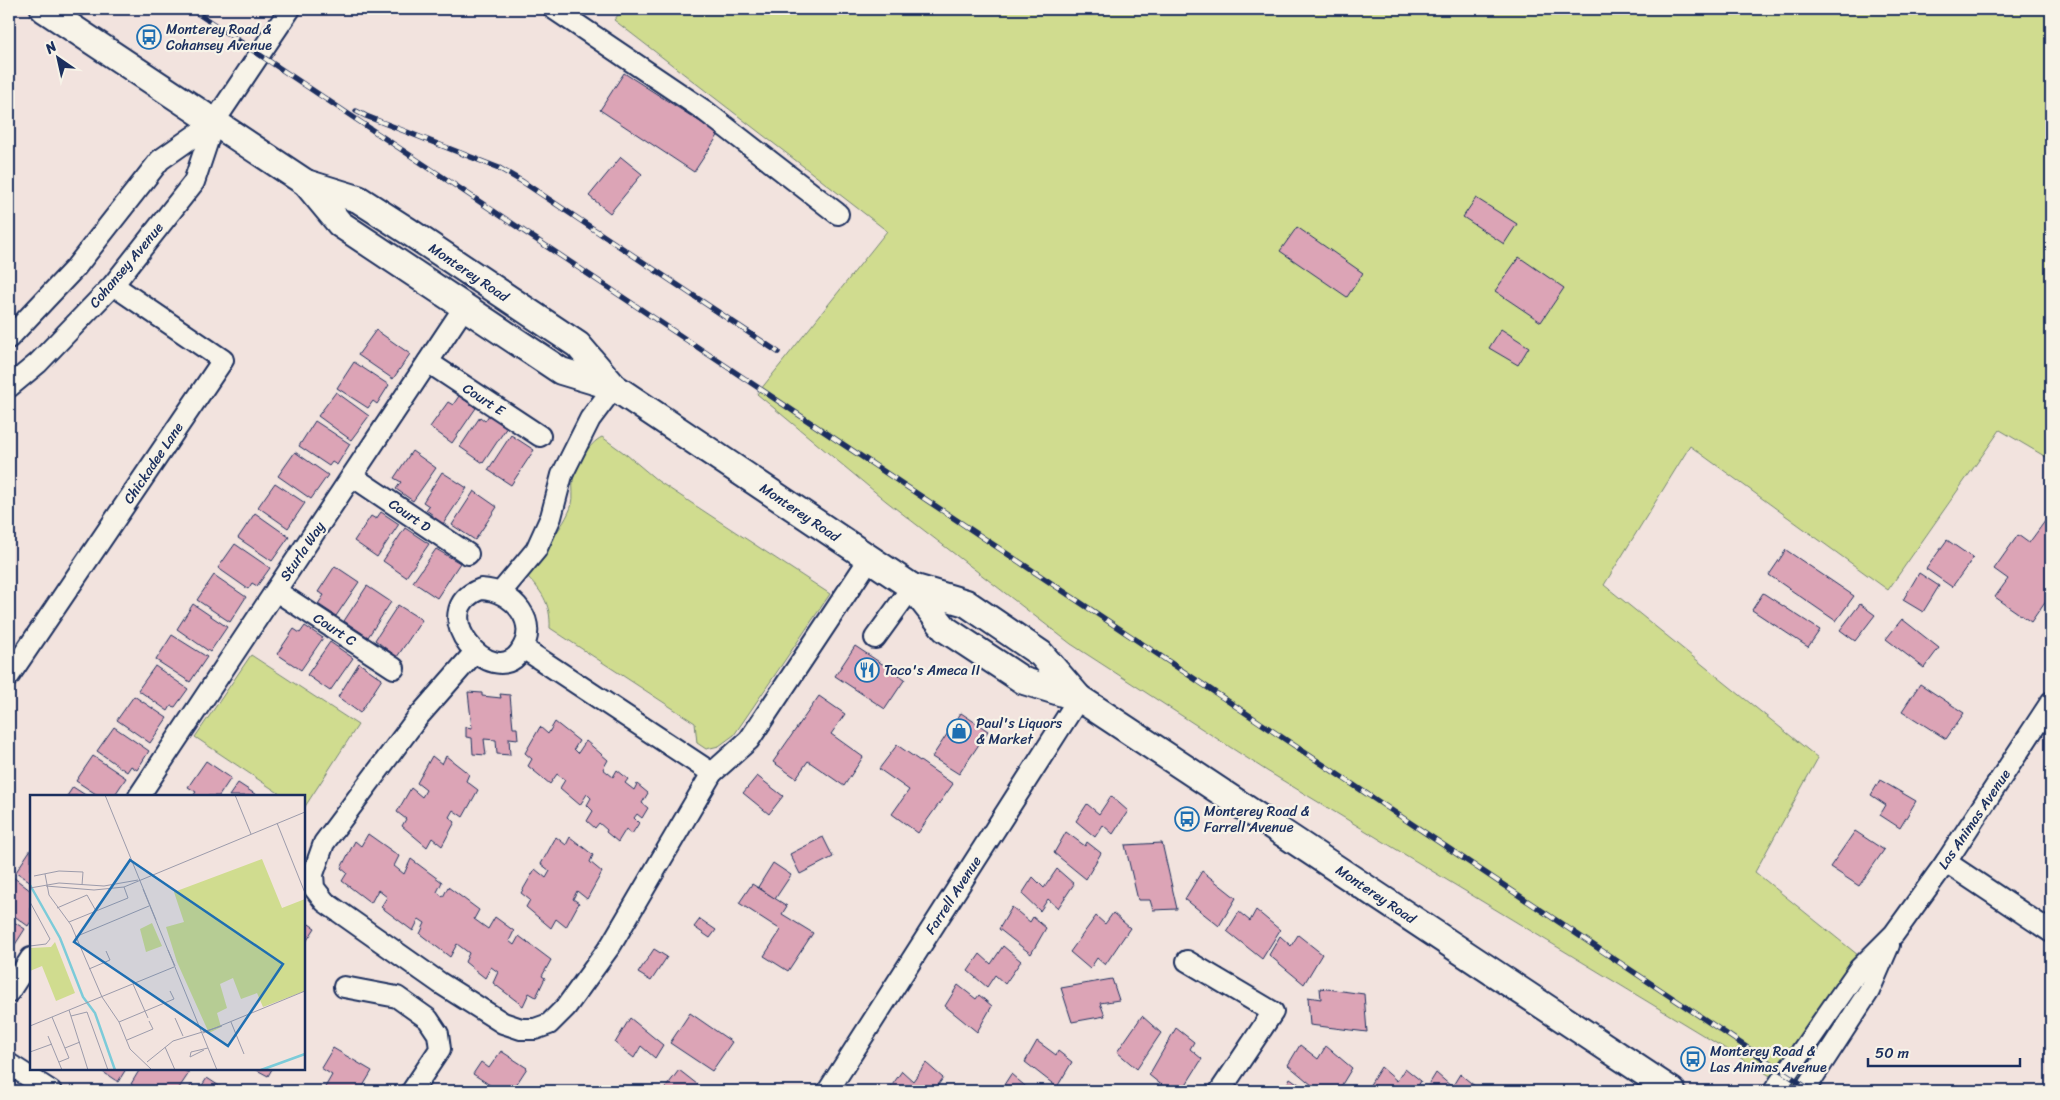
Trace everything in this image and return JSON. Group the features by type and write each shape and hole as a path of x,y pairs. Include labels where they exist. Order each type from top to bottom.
{"main road":[{"name":"Monterey Road","path":"44,9 306,183 358,199 408,231 578,345 614,387 912,587 966,603 1041,654 1079,698 1672,1091"},
{"name":"Monterey Road","path":"306,183 340,224 561,371 614,387"}],"street":[{"name":"Cohansey Avenue","path":"9,387 38,363 113,285 194,182 214,122 290,9"},
{"path":"554,9 705,111 838,214"},
{"name":"Cohansey Avenue","path":"9,338 76,267 160,160 214,122"},
{"name":"Chickadee Lane","path":"9,676 223,360 113,285"},
{"name":"Sturla Way","path":"147,793 276,591 465,306"},
{"name":"Court E","path":"428,362 540,436"},
{"path":"501,592 536,550 551,517 562,476 590,419 614,387"},
{"name":"Court D","path":"352,476 468,554"},
{"path":"475,652 418,718 324,843 313,874 314,888 324,902 440,983 503,1023 521,1029 536,1029 549,1024 566,1007 611,945 712,773 749,740 870,558"},
{"path":"875,638 912,587"},
{"path":"481,589 493,589 501,592 516,604 523,615 527,629 526,640 520,654 509,661 496,662 487,660 475,652 463,637 459,624 459,611 463,601 471,592 481,589"},
{"name":"Court C","path":"276,591 394,668"},
{"path":"523,648 712,773"},
{"name":"Farrell Avenue","path":"828,1091 1079,698"},
{"name":"Las Animas Avenue","path":"1774,1091 1858,969 1894,934 1946,862 2051,702"},
{"path":"1946,862 2051,932"},
{"name":"Las Animas Avenue","path":"1804,1091 1869,991 1894,934"},
{"path":"9,992 30,960"},
{"path":"1187,961 1273,1012 1220,1091"},
{"path":"344,987 397,998 428,1019 438,1034 440,1049 412,1091"},
{"path":"9,1064 50,1091"}],"green space":[{"path":"623,9 2051,9 2051,460 2000,430 1888,590 1690,446 1604,585 1818,758 1755,872 1884,976 1795,1091 1267,771 1071,644 886,501 757,394 887,231 614,20"},
{"path":"602,437 658,481 830,594 734,735 719,746 706,749 697,743 695,723 550,628 547,604 540,591 524,573 564,522 572,504 574,475 583,456 592,444"},
{"path":"251,655 358,725 305,806 305,795 282,795 195,737"}],"building":[{"path":"624,73 719,134 694,172 600,110"},
{"path":"621,157 642,174 610,213 589,196"},
{"path":"1476,198 1517,224 1504,244 1463,217"},
{"path":"1297,227 1363,273 1347,297 1280,251"},
{"path":"1519,257 1564,288 1541,322 1495,291"},
{"path":"1501,329 1529,347 1518,365 1489,348"},
{"path":"376,330 410,354 393,379 358,355"},
{"path":"354,362 389,385 377,404 373,401 368,408 337,388"},
{"path":"336,392 369,416 351,440 318,416"},
{"path":"459,396 476,408 452,443 430,427 448,402 453,405"},
{"path":"489,415 507,427 483,463 460,447 480,417 485,421"},
{"path":"315,421 350,444 337,465 332,462 329,466 299,446"},
{"path":"511,435 534,450 511,485 488,470"},
{"path":"412,451 436,468 413,501 396,489 401,482 394,478"},
{"path":"295,452 328,475 311,499 278,476"},
{"path":"442,472 467,488 443,524 432,517 433,515 426,510 429,506 423,502"},
{"path":"275,483 305,503 288,528 258,507"},
{"path":"474,491 497,507 475,540 452,525"},
{"path":"381,512 399,524 377,557 354,541 371,516 376,519"},
{"path":"255,513 289,537 272,561 238,538"},
{"path":"2051,513 2051,593 2031,622 1995,597 2008,579 1994,569 2018,535 2029,543"},
{"path":"405,528 429,544 406,577 383,561"},
{"path":"1947,540 1973,558 1952,587 1926,569"},
{"path":"235,544 270,568 257,586 252,583 248,589 218,568"},
{"path":"436,549 460,563 437,598 413,582"},
{"path":"1786,550 1854,596 1836,621 1769,575"},
{"path":"335,566 359,582 336,616 318,604 324,595 318,592"},
{"path":"1919,573 1939,586 1923,612 1903,600"},
{"path":"214,575 246,597 230,622 197,600"},
{"path":"367,586 391,602 368,637 344,621"},
{"path":"1763,593 1820,630 1808,647 1752,610"},
{"path":"193,604 227,627 210,652 177,629"},
{"path":"1860,604 1875,615 1855,641 1840,630"},
{"path":"398,605 422,620 397,657 375,640"},
{"path":"1902,619 1939,648 1924,668 1886,639"},
{"path":"305,626 323,638 301,670 277,654 294,629 300,633"},
{"path":"172,635 207,657 190,682 156,660"},
{"path":"330,642 353,658 330,691 307,675"},
{"path":"855,646 905,679 885,709 835,676"},
{"path":"359,663 382,679 360,713 338,697"},
{"path":"155,666 188,689 175,707 171,706 168,711 138,690"},
{"path":"1920,684 1964,713 1946,739 1902,711"},
{"path":"468,692 482,693 482,696 501,698 500,694 510,695 513,728 517,728 518,739 509,738 510,755 497,754 496,740 484,739 486,755 473,754 472,738 466,737 466,727 472,728"},
{"path":"134,696 167,718 150,743 117,720"},
{"path":"819,696 845,714 831,734 863,757 844,786 808,761 796,778 773,762"},
{"path":"961,713 988,731 959,774 932,757"},
{"path":"555,722 579,741 574,749 578,753 586,741 608,760 603,769 613,777 617,770 628,779 625,783 634,790 637,784 648,793 642,803 648,808 642,818 637,814 634,818 639,823 632,834 626,829 618,842 599,823 595,828 587,821 593,811 587,805 591,798 587,794 580,805 560,788 565,780 557,774 550,784 528,766 532,759 525,753 540,727 548,734"},
{"path":"114,727 149,751 137,770 131,766 127,772 97,751"},
{"path":"897,745 953,784 918,833 892,814 909,790 879,769"},
{"path":"93,756 126,778 115,795 97,795 76,781"},
{"path":"432,756 442,764 446,756 469,774 466,781 478,790 463,817 453,810 449,817 455,822 442,846 432,838 427,847 402,826 406,819 397,812 411,788 422,797 426,790 417,783"},
{"path":"206,761 231,778 220,795 194,795 196,792 188,787"},
{"path":"757,776 783,796 769,814 743,793"},
{"path":"1880,780 1916,801 1900,828 1880,815 1886,805 1871,795"},
{"path":"238,783 256,795 230,795"},
{"path":"73,787 85,795 68,795"},
{"path":"1111,796 1128,811 1113,834 1103,825 1095,837 1076,821 1087,804 1099,814"},
{"path":"1855,831 1884,850 1859,886 1830,867"},
{"path":"1066,832 1085,846 1087,842 1101,853 1086,879 1054,853"},
{"path":"368,834 399,856 394,866 404,874 411,859 442,882 437,892 443,897 448,887 479,910 474,919 488,929 495,917 514,931 509,941 514,945 519,936 551,960 542,976 545,978 536,997 529,993 523,1006 493,983 498,972 491,967 485,978 465,962 469,953 457,944 450,957 420,934 425,923 419,919 413,931 381,907 387,897 378,890 371,903 342,881 347,873 341,868 355,841 361,846"},
{"path":"556,837 566,845 570,837 593,855 590,862 602,872 587,899 577,891 573,899 579,903 566,927 556,919 551,928 526,907 530,900 521,893 535,869 546,878 550,871 541,864"},
{"path":"823,837 833,857 800,874 790,854"},
{"path":"1162,843 1177,909 1153,910 1150,900 1138,900 1125,845"},
{"path":"30,851 30,881 16,872"},
{"path":"773,863 791,875 775,899 758,887"},
{"path":"1057,869 1074,884 1058,908 1048,899 1040,911 1022,894 1033,877 1044,888"},
{"path":"1202,871 1236,898 1219,926 1185,899"},
{"path":"13,877 30,890 30,923 28,926 9,912 9,883"},
{"path":"752,884 787,906 782,914 813,933 788,971 764,956 781,930 739,903"},
{"path":"1012,907 1030,922 1033,917 1046,928 1031,954 999,929"},
{"path":"1256,910 1280,930 1262,959 1227,931 1239,912 1250,921"},
{"path":"1113,913 1130,928 1105,965 1097,958 1090,969 1070,952 1096,916 1105,924"},
{"path":"9,919 25,929 9,954"},
{"path":"700,919 716,930 710,938 694,927"},
{"path":"305,922 315,928 305,943"},
{"path":"1298,935 1322,954 1304,984 1269,955 1280,936 1291,946"},
{"path":"1003,946 1021,961 1005,984 995,975 987,987 968,971 980,954 991,964"},
{"path":"654,949 667,957 651,981 638,973"},
{"path":"1112,979 1119,1000 1100,1003 1105,1016 1072,1022 1061,988"},
{"path":"958,985 976,999 979,995 992,1006 977,1032 945,1006"},
{"path":"1320,988 1364,994 1367,1032 1310,1025 1308,997 1321,999"},
{"path":"690,1013 732,1042 712,1071 670,1043"},
{"path":"1142,1016 1161,1033 1137,1069 1117,1052"},
{"path":"630,1018 663,1045 655,1058 641,1046 634,1058 615,1043"},
{"path":"1176,1028 1194,1042 1190,1049 1202,1059 1182,1091 1169,1091 1149,1075"},
{"path":"1037,1041 1056,1055 1058,1051 1072,1062 1057,1087 1025,1062"},
{"path":"1300,1045 1318,1059 1326,1046 1352,1068 1338,1091 1319,1091 1288,1065"},
{"path":"333,1048 372,1071 360,1091 328,1091 324,1089 332,1075 321,1068"},
{"path":"501,1051 527,1068 512,1091 499,1091 473,1074 481,1062 489,1068"},
{"path":"926,1063 943,1078 934,1091 894,1091 890,1088 902,1071 913,1081"},
{"path":"1381,1067 1397,1081 1405,1068 1421,1081 1415,1091 1366,1091"},
{"path":"102,1070 125,1070 118,1082"},
{"path":"139,1070 183,1070 189,1073 177,1091 142,1091 131,1084"},
{"path":"257,1070 271,1070 268,1076"},
{"path":"679,1070 702,1088 700,1091 663,1091"},
{"path":"1436,1073 1452,1087 1460,1074 1476,1087 1474,1091 1425,1091"},
{"path":"1011,1074 1031,1091 1000,1091"},
{"path":"207,1078 227,1091 188,1091 191,1085 199,1090"},
{"path":"1290,1078 1309,1091 1284,1091"},
{"path":"473,1085 483,1091 468,1091"}],"railway":[{"path":"191,9 1812,1091"},
{"path":"356,111 499,168 523,182 778,352"}],"place":[{"name":"Monterey Road & Cohansey Avenue","path":"149,37"},
{"name":"Taco's Ameca II","path":"867,670"},
{"name":"Paul's Liquors & Market","path":"959,731"},
{"name":"Monterey Road & Farrell Avenue","path":"1187,819"},
{"name":"Monterey Road & Las Animas Avenue","path":"1693,1059"}]}
